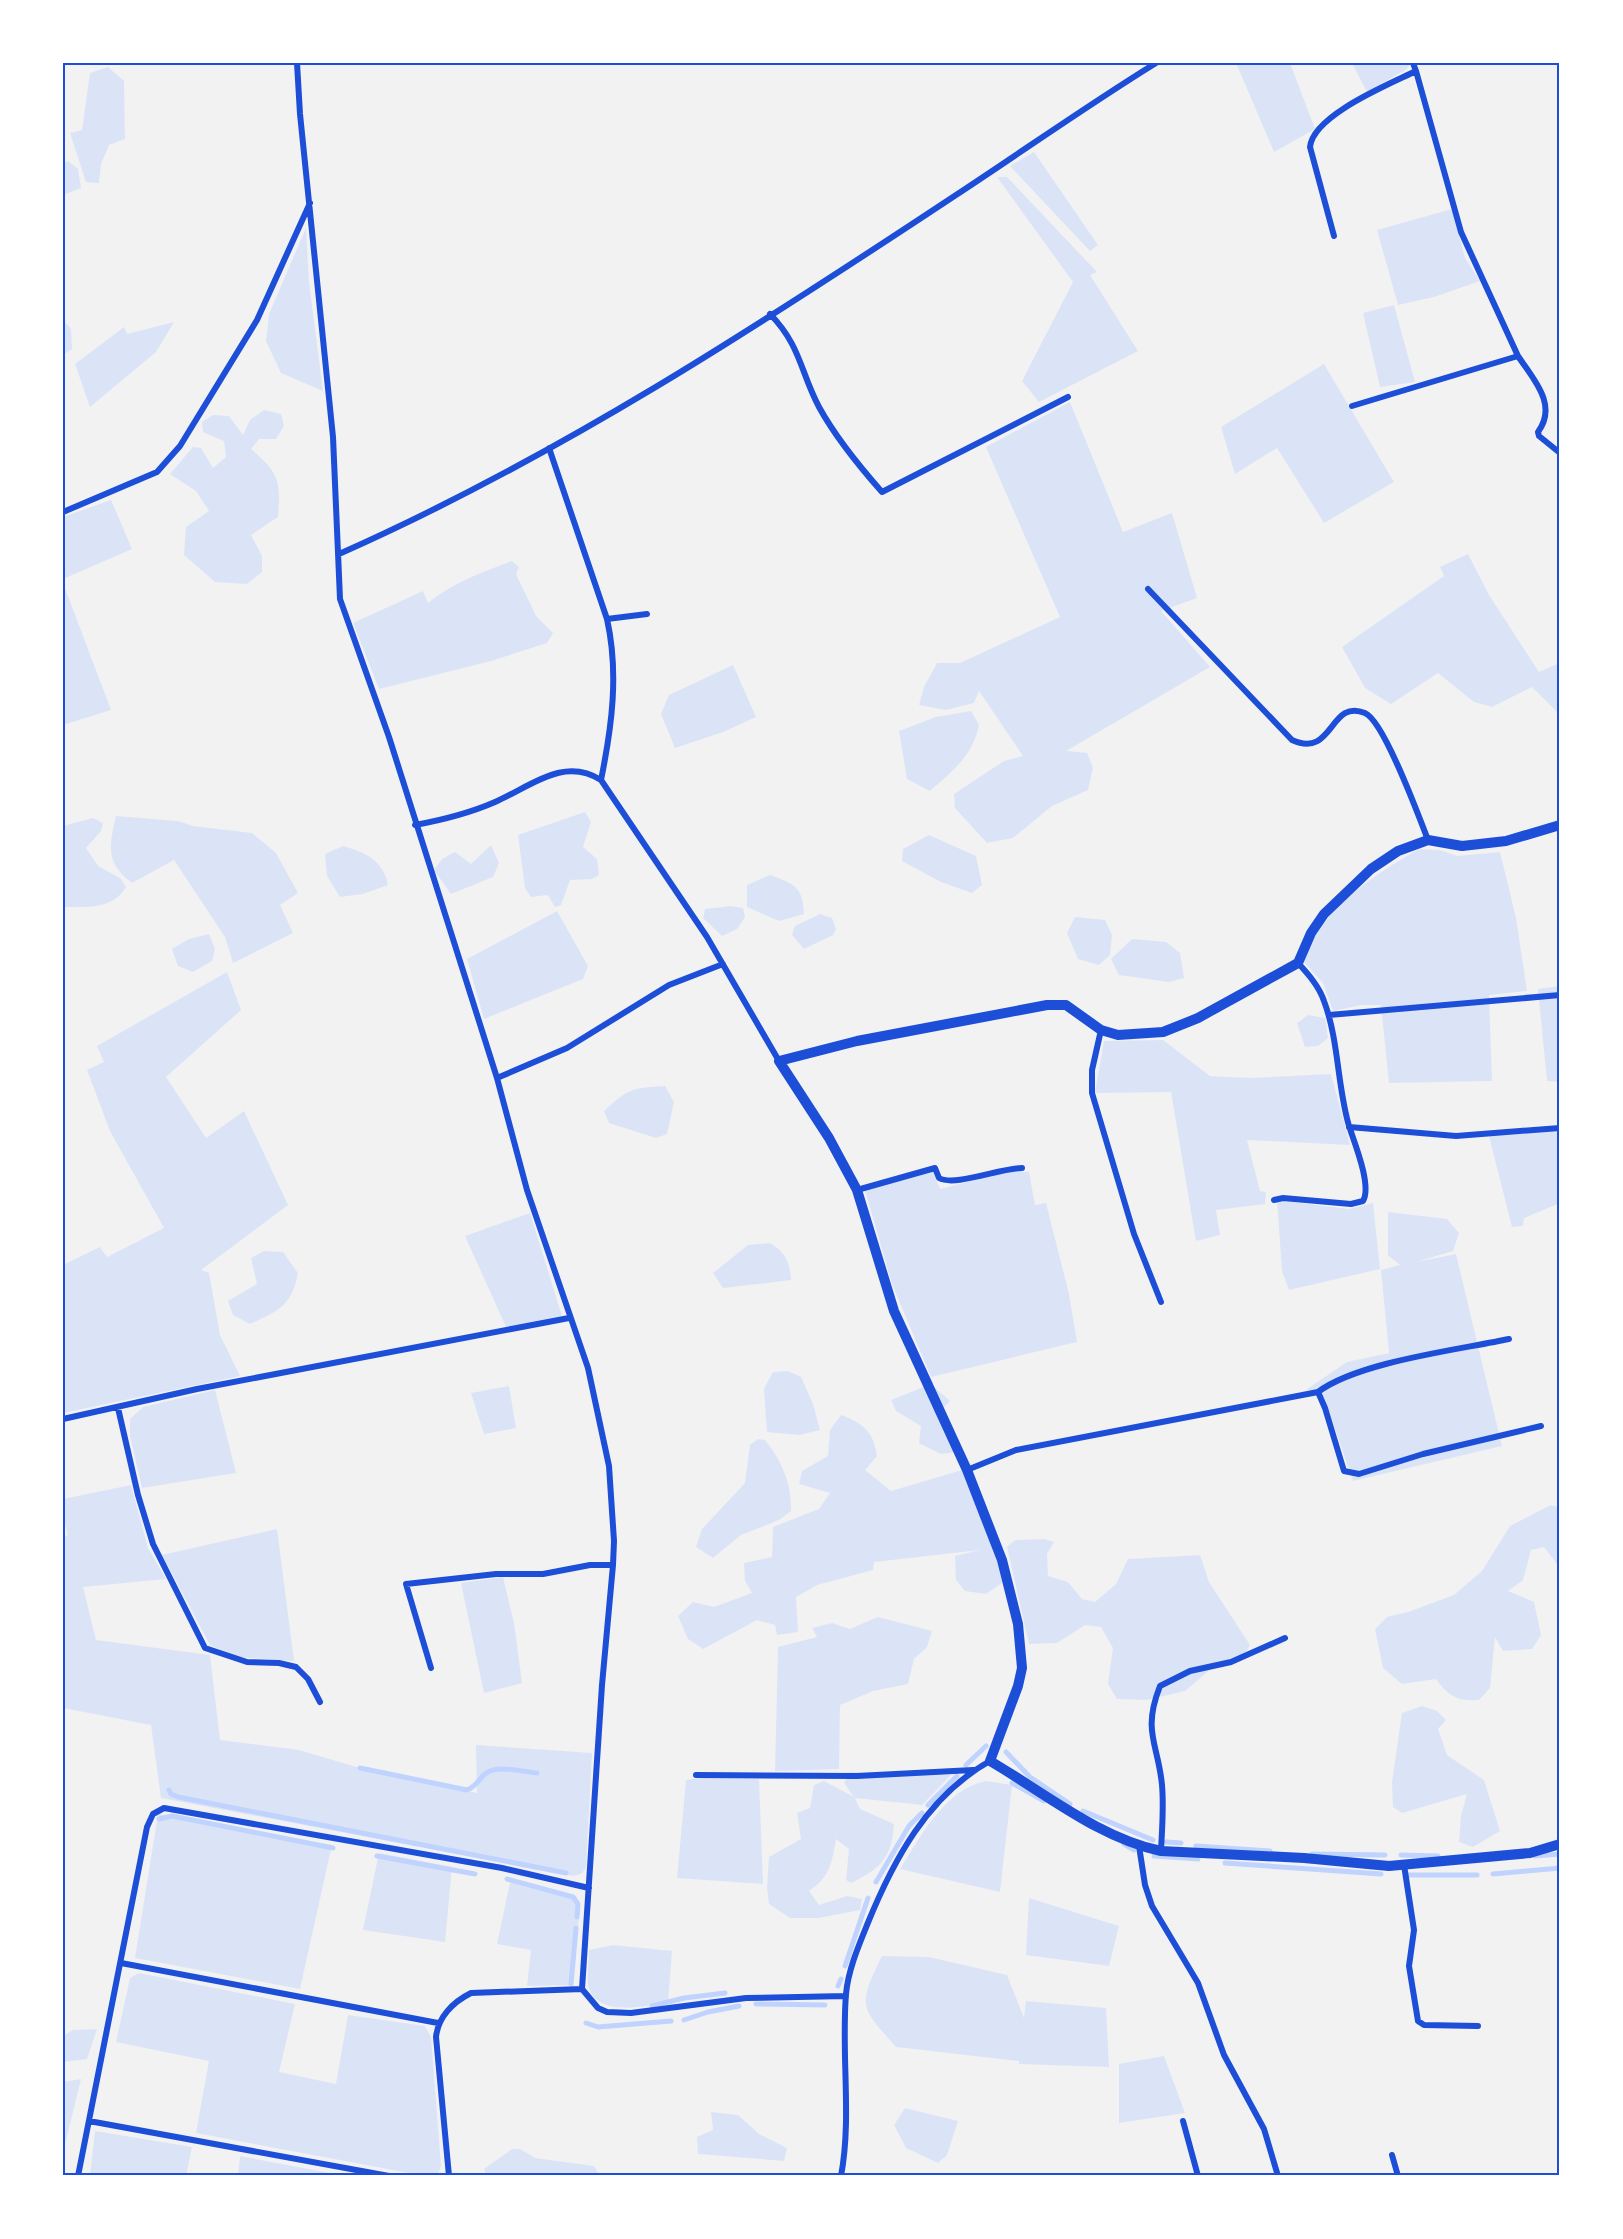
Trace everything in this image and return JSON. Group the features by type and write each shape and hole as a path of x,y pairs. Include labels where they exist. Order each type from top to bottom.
{"street":[{"path":"297,63 300,114 311,202 333,437 340,599 382,718 497,1078 527,1191 588,1368 609,1466 614,1541 613,1565 602,1685 582,1989 598,2008 607,2012 631,2013 746,1998 846,1996"},
{"path":"339,554 465,495 633,400 770,314 1156,63"},
{"path":"1413,63 1461,232 1518,356 1538,386 1547,408 1547,418 1538,432 1539,436 1560,453"},
{"path":"1334,236 1310,147 1313,136 1328,120 1358,100 1416,71"},
{"path":"63,512 157,472 180,446 257,320 311,202"},
{"path":"770,314 792,341 819,406 858,466 882,492 1068,397"},
{"path":"1352,406 1518,356"},
{"path":"549,448 607,619 613,654 614,689 609,743 601,780"},
{"path":"1148,589 1292,740 1305,746 1316,744 1339,717 1351,712 1364,712 1375,720 1406,784 1428,840"},
{"path":"607,619 647,614"},
{"path":"415,825 495,802 538,779 558,772 575,770 589,773 601,780 723,964 779,1061 829,1138 857,1190 894,1311 967,1470 1002,1560 1018,1624 1022,1654 1018,1686 990,1761 973,1770 923,1820 897,1858 849,1975 843,2057 845,2147 841,2176"},
{"path":"779,1061 897,1033 1047,1005 1066,1005 1101,1030 1118,1035 1163,1032 1198,1018 1298,963 1311,933 1348,889 1398,851 1428,840 1462,846 1506,841 1560,825"},
{"path":"1274,1200 1283,1198 1351,1204 1363,1201 1366,1195 1365,1179 1339,1089 1329,1015 1323,997 1298,963"},
{"path":"497,1078 559,1052 616,1020 669,985 723,964"},
{"path":"1329,1015 1560,995"},
{"path":"1101,1030 1092,1070 1092,1093 1134,1234 1161,1302"},
{"path":"1349,1127 1456,1136 1560,1128"},
{"path":"857,1190 935,1168 939,1178 950,1181 1010,1168 1022,1168"},
{"path":"63,1419 197,1389 569,1318"},
{"path":"967,1470 1016,1450 1318,1392 1330,1383 1369,1368 1509,1339"},
{"path":"1318,1392 1344,1471 1359,1474 1424,1454 1541,1426"},
{"path":"118,1408 138,1495 153,1544 205,1648 247,1662 279,1663 296,1667 308,1679 320,1702"},
{"path":"431,1668 406,1584 496,1574 543,1574 590,1565 613,1565"},
{"path":"1161,1851 1162,1785 1151,1740 1152,1706 1160,1686 1190,1671 1217,1667 1285,1638"},
{"path":"990,1761 1060,1805 1139,1846 1161,1851 1304,1858 1389,1866 1530,1853 1560,1844"},
{"path":"696,1775 857,1776 973,1770"},
{"path":"78,2176 147,1827 153,1814 164,1808 502,1868 589,1888"},
{"path":"1139,1846 1145,1885 1152,1906 1198,1983 1224,2055 1264,2129 1278,2176"},
{"path":"1404,1865 1414,1930 1409,1966 1418,2021 1424,2025 1478,2026"},
{"path":"121,1963 438,2023"},
{"path":"448,2176 436,2037 438,2023 459,1999 471,1993 582,1989"},
{"path":"89,2121 388,2176"},
{"path":"1183,2121 1198,2176"},
{"path":"1392,2155 1398,2176"}],"shaded area":[{"path":"1236,63 1290,63 1315,129 1274,152"},
{"path":"1352,63 1410,63 1407,69 1367,92"},
{"path":"108,67 124,81 125,139 109,145 101,164 99,183 86,182 70,133 82,130 90,73"},
{"path":"1034,152 1098,245 1090,251 1010,166"},
{"path":"68,161 78,169 81,188 63,195 63,163"},
{"path":"997,177 1007,177 1097,272 1090,275 1138,351 1039,402 1022,381 1073,282"},
{"path":"1452,209 1465,258 1480,281 1434,297 1398,305 1377,230"},
{"path":"306,228 309,282 323,391 281,373 266,341 269,314"},
{"path":"1394,305 1415,382 1380,387 1363,313"},
{"path":"63,320 71,329 72,349 63,355"},
{"path":"174,322 156,352 90,407 75,364 124,327 127,334"},
{"path":"1324,364 1394,482 1324,523 1277,448 1235,474 1221,427"},
{"path":"1070,402 1123,532 1172,513 1197,598 1161,611 1210,667 1066,751 1087,753 1093,768 1088,790 1052,806 1013,838 987,843 955,808 954,794 1004,761 1023,756 979,691 974,703 946,710 919,705 924,687 937,663 960,663 1060,617 986,447"},
{"path":"264,410 281,414 284,426 276,439 259,439 251,449 276,478 279,495 278,517 251,535 262,556 262,572 247,584 215,582 184,555 186,527 209,511 196,491 170,474 193,447 201,448 213,468 226,457 224,441 203,432 202,422 213,415 229,416 243,435 250,420"},
{"path":"111,500 132,549 63,579 63,517"},
{"path":"1468,554 1489,595 1539,672 1560,663 1560,715 1532,687 1492,707 1474,702 1438,673 1391,704 1365,688 1342,647 1444,576 1440,567"},
{"path":"512,561 519,567 516,574 536,616 553,633 547,643 491,661 379,689 353,623 423,591 428,603 457,584"},
{"path":"63,583 111,710 63,725"},
{"path":"733,665 756,717 723,732 675,748 661,714 669,695"},
{"path":"971,711 979,725 972,745 961,762 930,791 907,779 899,731 936,717"},
{"path":"585,812 591,822 583,847 597,859 599,875 592,879 570,880 561,905 555,907 548,895 531,897 525,888 518,835"},
{"path":"116,816 178,821 193,826 252,833 276,853 298,893 280,905 293,933 233,963 225,937 174,860 132,883 117,868 111,853"},
{"path":"93,818 103,823 101,831 86,848 98,866 120,878 126,887 121,894 107,903 66,907 63,905 63,826"},
{"path":"929,835 976,856 982,885 972,893 941,882 902,861 903,849"},
{"path":"491,845 499,863 493,877 451,894 434,870 442,859 455,852 471,864"},
{"path":"343,846 359,851 378,864 388,885 363,894 340,897 327,876 325,854"},
{"path":"1419,849 1440,850 1457,856 1500,852 1516,918 1527,991 1489,995 1492,1081 1389,1083 1381,1005 1362,1005 1333,1011 1323,983 1304,962 1311,943 1335,910 1367,882"},
{"path":"770,875 796,887 802,897 804,914 779,921 747,907 747,885"},
{"path":"731,906 743,908 745,917 737,929 722,936 703,918 705,909"},
{"path":"557,911 588,966 583,979 484,1019 467,959"},
{"path":"820,914 832,918 836,929 833,935 804,949 792,935 795,926"},
{"path":"1075,917 1105,920 1112,935 1110,955 1099,965 1078,959 1067,933"},
{"path":"209,934 215,949 212,961 193,972 178,966 172,949 189,939"},
{"path":"1132,939 1166,942 1180,953 1184,978 1169,982 1119,975 1111,959"},
{"path":"227,972 241,1010 166,1077 206,1138 244,1111 288,1205 201,1270 209,1273 220,1335 240,1376 63,1413 63,1265 100,1247 107,1257 164,1228 110,1131 87,1070 104,1062 97,1046"},
{"path":"1560,986 1560,1082 1547,1081 1538,989"},
{"path":"1308,1015 1325,1018 1328,1038 1318,1046 1305,1047 1297,1023"},
{"path":"1163,1040 1210,1076 1250,1078 1331,1074 1350,1145 1247,1140 1260,1191 1266,1192 1265,1204 1216,1210 1220,1235 1196,1241 1171,1092 1095,1093 1104,1041"},
{"path":"665,1086 674,1102 667,1134 656,1138 609,1123 604,1111 619,1098 638,1089"},
{"path":"1560,1131 1560,1203 1524,1218 1523,1226 1512,1227 1489,1136"},
{"path":"933,1171 940,1189 1011,1171 1029,1172 1035,1205 1046,1203 1069,1294 1077,1342 931,1377 892,1284 865,1190"},
{"path":"1277,1200 1349,1209 1373,1203 1380,1269 1289,1290 1282,1271"},
{"path":"1388,1212 1447,1219 1459,1233 1453,1251 1416,1262 1456,1254 1502,1446 1353,1481 1324,1397 1307,1389 1347,1362 1389,1353 1381,1270 1400,1265 1388,1255"},
{"path":"530,1213 562,1316 506,1327 465,1236"},
{"path":"770,1243 786,1258 791,1280 723,1288 713,1273 748,1245"},
{"path":"264,1251 283,1252 298,1273 288,1300 276,1311 250,1324 233,1315 228,1301 257,1284 251,1258"},
{"path":"788,1371 801,1377 813,1404 820,1430 799,1435 767,1432 764,1389 773,1372"},
{"path":"931,1384 950,1401 938,1414 957,1452 941,1454 919,1443 921,1426 896,1411 891,1400"},
{"path":"509,1386 516,1428 484,1434 471,1393"},
{"path":"215,1390 236,1473 142,1488 130,1436 130,1419 143,1407"},
{"path":"841,1415 861,1425 870,1435 877,1456 865,1470 891,1491 962,1470 994,1549 992,1550 1001,1561 1005,1581 986,1594 965,1591 956,1580 955,1556 980,1550 874,1562 873,1570 817,1585 796,1597 798,1632 777,1635 775,1625 757,1620 703,1649 688,1639 678,1616 693,1602 714,1607 752,1593 745,1581 744,1563 772,1557 773,1527 819,1509 830,1493 799,1484 802,1471 828,1456 830,1430"},
{"path":"758,1439 765,1440 781,1465 790,1491 791,1511 779,1520 741,1535 713,1558 696,1547 702,1529 745,1483 750,1445"},
{"path":"131,1485 148,1548 166,1579 83,1587 96,1640 210,1655 220,1740 299,1750 360,1768 477,1793 476,1745 592,1753 586,1868 581,1874 573,1876 161,1798 151,1725 63,1708 63,1537 68,1535 63,1515 63,1499"},
{"path":"1551,1505 1560,1508 1560,1568 1544,1547 1531,1550 1523,1580 1508,1591 1534,1602 1541,1635 1532,1649 1503,1651 1495,1637 1490,1688 1479,1700 1454,1697 1436,1679 1402,1684 1383,1668 1375,1629 1387,1617 1408,1612 1454,1595 1482,1571 1510,1526"},
{"path":"277,1529 294,1661 237,1657 210,1645 162,1555"},
{"path":"1045,1539 1054,1542 1047,1554 1048,1576 1068,1582 1082,1599 1095,1602 1116,1584 1128,1559 1200,1555 1209,1582 1250,1645 1241,1661 1219,1662 1185,1691 1146,1700 1117,1699 1108,1684 1113,1648 1101,1627 1085,1625 1057,1643 1029,1644 1007,1547 1015,1540"},
{"path":"503,1577 514,1623 522,1683 484,1693 461,1583"},
{"path":"878,1617 932,1631 927,1647 914,1659 908,1684 873,1691 840,1705 839,1769 775,1771 778,1647 817,1637 812,1628 832,1623 850,1629"},
{"path":"1422,1706 1437,1711 1446,1720 1438,1729 1447,1755 1484,1780 1500,1831 1473,1847 1459,1842 1461,1816 1467,1794 1402,1813 1393,1807 1392,1782 1402,1713"},
{"path":"850,1772 951,1775 922,1805 855,1798 860,1809 894,1824 891,1846 877,1867 851,1883 846,1880 849,1849 836,1839 826,1875 809,1891 819,1905 847,1896 862,1899 860,1910 819,1918 790,1918 769,1904 767,1887 769,1857 801,1839 797,1813 810,1808 814,1785 824,1781 854,1797 844,1783"},
{"path":"759,1779 763,1884 677,1878 686,1780"},
{"path":"986,1781 1012,1785 1000,1892 900,1869 926,1829 946,1804 958,1793"},
{"path":"158,1814 332,1845 300,1989 135,1958"},
{"path":"379,1853 452,1867 445,1942 363,1930"},
{"path":"511,1878 576,1896 580,1905 573,1985 527,1986 531,1950 497,1944"},
{"path":"1029,1898 1119,1926 1109,1966 1026,1955"},
{"path":"613,1945 672,1951 668,2003 624,2008 603,2004 595,1998 588,1985 589,1950"},
{"path":"882,1956 929,1957 1007,1975 1024,2018 1026,2001 1106,2008 1109,2067 1019,2064 1019,2061 896,2047 875,2023 866,2005 869,1986"},
{"path":"139,1973 295,2004 279,2072 336,2084 348,2015 425,2026 431,2037 441,2166 438,2174 425,2176 196,2133 209,2061 116,2042 130,1978"},
{"path":"97,2029 87,2059 63,2062 63,2036 73,2030"},
{"path":"1164,2056 1185,2113 1119,2123 1119,2064"},
{"path":"81,2079 63,2153 63,2082"},
{"path":"905,2108 958,2121 947,2155 938,2163 906,2148 894,2125"},
{"path":"711,2112 738,2115 759,2134 787,2148 784,2161 698,2154 697,2137 713,2130"},
{"path":"95,2131 192,2147 186,2176 90,2176"},
{"path":"512,2149 520,2149 535,2158 594,2166 600,2176 487,2176 484,2169"},
{"path":"240,2156 346,2176 238,2176"}],"waterway":[{"path":"966,1765 986,1746"},
{"path":"1006,1752 1030,1777 1070,1804"},
{"path":"360,1768 467,1790 485,1774 496,1769 537,1773"},
{"path":"928,1805 957,1776"},
{"path":"1012,1783 1044,1801"},
{"path":"169,1790 171,1794 178,1797 566,1873"},
{"path":"1083,1811 1153,1840"},
{"path":"876,1882 909,1826 922,1813"},
{"path":"159,1819 172,1816 333,1848"},
{"path":"1166,1842 1181,1843"},
{"path":"1124,1844 1134,1850"},
{"path":"1196,1846 1270,1851"},
{"path":"1312,1854 1385,1855"},
{"path":"1535,1856 1560,1854"},
{"path":"1401,1855 1438,1856"},
{"path":"377,1856 475,1874"},
{"path":"1154,1856 1198,1859"},
{"path":"1225,1863 1381,1874"},
{"path":"1493,1874 1560,1868"},
{"path":"1408,1875 1477,1875"},
{"path":"507,1879 573,1897 578,1904 577,1917"},
{"path":"845,1966 868,1898"},
{"path":"571,1984 576,1928"},
{"path":"838,1986 841,1979"},
{"path":"652,2006 684,1998 725,1993"},
{"path":"756,2004 825,2005"},
{"path":"684,2020 708,2012 739,2006"},
{"path":"586,2023 598,2027 671,2021"}]}
